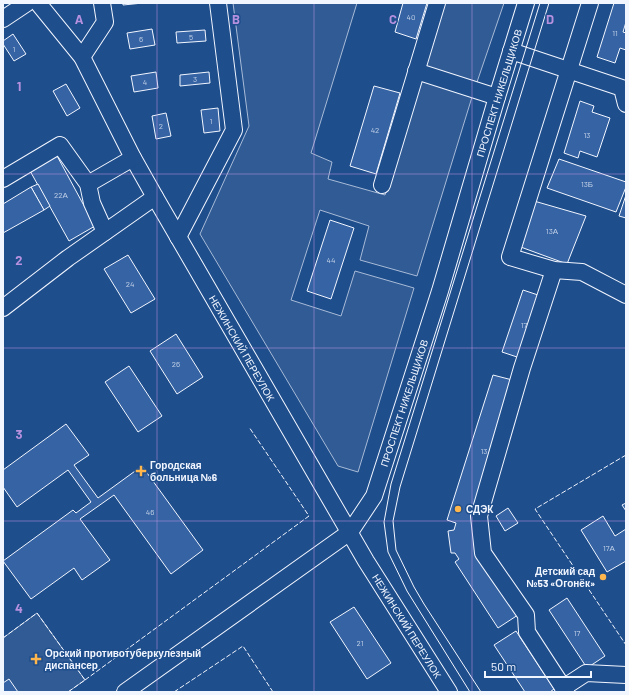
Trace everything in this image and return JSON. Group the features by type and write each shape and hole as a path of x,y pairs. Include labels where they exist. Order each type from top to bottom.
{"street":[{"path":"3,19 27,3"},
{"name":"НЕЖИНСКИЙ ПЕРЕУЛОК","path":"38,3 82,57 133,158 178,237 366,561 449,692"},
{"path":"82,57 105,22 102,3"},
{"path":"178,237 234,130 218,3"},
{"path":"382,185 437,3"},
{"name":"ПРОСПЕКТ НИКЕЛЬЩИКОВ","path":"124,692 350,532 374,496 440,291 526,3"},
{"path":"590,3 510,257 554,270 582,272 626,294"},
{"path":"511,51 622,88 626,104"},
{"path":"416,71 497,97"},
{"path":"3,179 60,145 88,184 92,203 105,232"},
{"path":"88,184 133,158"},
{"path":"3,308 68,258 155,197"},
{"path":"554,270 522,368 479,516 483,553 526,615 527,632 564,690 586,673 626,675"}],"shaded area":[{"path":"233,3 357,3 311,153 332,162 328,179 385,195 420,80 472,97 417,276 360,260 369,226 320,210 291,300 341,316 355,271 414,288 358,472 338,466 200,234 249,126"},
{"path":"445,3 504,3 476,85 425,67"},
{"name":"Орский противотуберкулезный диспансер","path":"37,613 85,680 68,692 3,692 3,638"}],"building":[{"path":"123,3 143,3 123,5"},
{"path":"403,3 427,3 416,39 395,32"},
{"path":"614,3 626,3 626,22 623,32 626,33 626,50 620,48 615,63 597,57"},
{"path":"152,29 155,45 130,49 127,33"},
{"path":"205,30 206,41 177,43 176,32"},
{"path":"13,34 26,54 14,61 3,44 3,41"},
{"path":"156,72 158,88 134,92 131,76"},
{"path":"209,72 210,83 180,86 180,75"},
{"path":"66,84 80,108 67,116 53,91"},
{"path":"374,86 400,93 376,174 350,166"},
{"path":"580,101 594,106 592,112 610,118 597,157 580,151 578,158 564,153"},
{"path":"218,108 220,131 204,133 201,110"},
{"path":"166,113 171,136 156,139 152,116"},
{"path":"56,154 95,226 69,241 29,169"},
{"path":"559,159 626,182 626,187 616,212 547,188"},
{"path":"38,184 50,206 44,210 31,187"},
{"path":"31,187 44,210 3,233 3,204"},
{"path":"626,195 626,218 619,216"},
{"path":"534,201 586,216 567,264 518,246"},
{"path":"330,220 354,228 331,299 307,291"},
{"path":"128,255 155,299 131,313 104,269"},
{"path":"523,290 547,298 526,360 502,352"},
{"path":"176,334 203,377 177,394 150,351"},
{"path":"129,366 162,416 138,432 105,382"},
{"path":"493,375 520,382 478,528 521,613 498,628 455,562 459,559 455,553 451,553 448,531 454,530 456,523 447,520"},
{"path":"66,424 89,455 74,465 98,498 142,466 203,550 171,574 114,495 80,519 110,560 82,580 74,568 31,599 3,561 73,510 76,513 91,502 68,470 17,507 3,487 3,470"},
{"path":"626,503 626,511 622,505"},
{"path":"508,508 518,523 505,531 496,516"},
{"path":"603,516 615,536 626,529 626,561 607,572 581,530"},
{"path":"567,598 605,656 587,668 549,610"},
{"path":"354,607 391,663 367,679 330,622"},
{"path":"516,631 554,689 550,692 525,692 494,645"},
{"path":"9,679 18,692 3,692 3,683"}],"tram line":[{"path":"470,692 407,591 388,552 384,522 391,484 540,3"},
{"path":"481,692 414,587 396,550 393,521 400,487 549,3"}],"fence":[{"path":"85,680 309,516 249,427"},
{"path":"626,455 535,509 626,645"},
{"path":"3,638 37,613 85,680 68,692"},
{"path":"174,692 243,646 273,692"}],"place":[{"name":"Городская больница №6","path":"141,471"},
{"name":"СДЭК","path":"458,509"},
{"name":"Детский сад №53 «Огонёк»","path":"603,577"},
{"name":"Орский противотуберкулезный диспансер","path":"36,659"}]}
